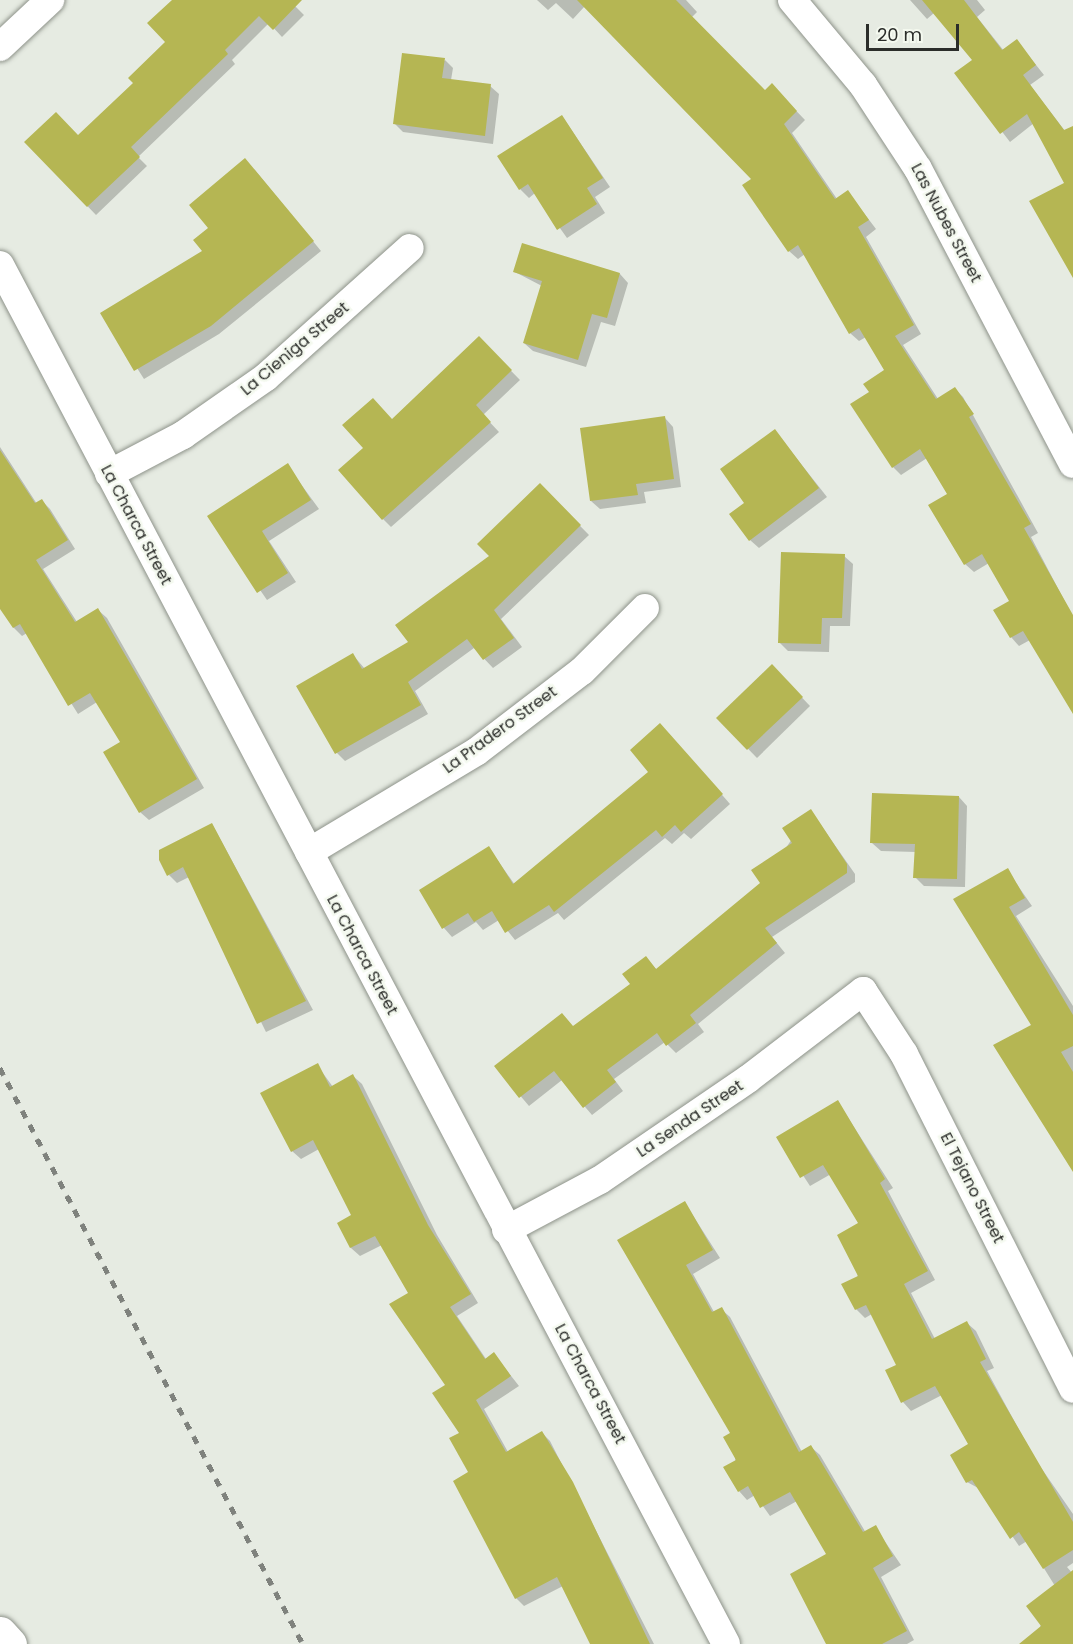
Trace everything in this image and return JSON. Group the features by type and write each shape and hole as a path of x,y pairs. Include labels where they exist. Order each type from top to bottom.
{"street":[{"path":"0,47 50,0"},
{"name":"Las Nubes Street","path":"792,0 863,85 918,170 1073,464"},
{"name":"La Cieniga Street","path":"109,474 183,435 266,377 410,248"},
{"name":"La Charca Street","path":"0,265 506,1230 726,1644"},
{"name":"La Pradero Street","path":"309,852 476,752 582,671 645,608"},
{"name":"La Senda Street","path":"506,1230 600,1180 748,1079 863,992"},
{"name":"El Tejano Street","path":"863,992 904,1054 1073,1389"},
{"path":"0,1633 10,1644"}],"building":[{"path":"172,0 302,0 273,30 259,16 225,50 228,54 131,147 140,157 87,207 24,142 56,112 78,135 133,83 128,78 165,42 147,23"},
{"path":"577,0 676,0 765,90 772,83 797,111 784,124 835,199 848,190 869,220 858,227 914,325 895,336 936,399 955,387 974,414 969,417 1031,524 1024,528 1073,615 1073,714 1023,631 1010,638 993,610 1009,601 982,554 964,565 928,505 947,494 920,449 892,468 850,404 869,392 863,384 884,370 859,328 849,334 798,245 788,252 742,185 751,179"},
{"path":"922,0 964,0 1002,50 1017,39 1036,65 1023,75 1064,130 1073,126 1073,278 1029,201 1064,183 1027,114 1000,134 954,73 972,60"},
{"path":"402,53 445,58 442,78 491,84 485,136 393,124"},
{"path":"562,115 603,178 587,188 597,204 557,230 528,184 519,190 497,156"},
{"path":"245,158 314,241 211,326 134,371 100,313 202,251 193,240 208,228 189,205"},
{"path":"522,243 620,273 607,318 592,314 578,360 523,343 542,281 513,272"},
{"path":"479,336 512,370 476,405 491,422 382,520 338,470 363,448 342,425 373,398 392,419"},
{"path":"665,416 674,479 636,484 638,495 590,501 580,428"},
{"path":"775,429 819,488 749,541 729,514 744,503 720,469"},
{"path":"0,450 35,503 42,499 68,540 36,560 75,622 98,608 197,779 139,813 103,752 120,742 90,693 68,706 20,624 13,628 0,609"},
{"path":"288,463 311,500 262,531 288,573 257,593 207,516"},
{"path":"540,483 581,525 494,610 514,638 483,660 467,639 408,682 421,705 335,754 296,686 353,653 362,669 408,642 395,625 489,556 477,544"},
{"path":"781,552 845,554 842,618 822,618 821,644 778,643"},
{"path":"772,664 803,697 747,750 716,718"},
{"path":"660,723 723,794 681,832 675,825 662,837 656,830 554,912 549,905 505,933 492,911 474,922 468,913 442,929 419,890 489,846 513,884 648,772 630,750"},
{"path":"872,793 959,796 957,879 913,878 915,844 870,843"},
{"path":"811,809 847,864 847,873 765,928 777,943 690,1015 696,1023 666,1046 657,1033 607,1070 616,1082 583,1108 554,1071 519,1098 494,1066 562,1013 573,1026 630,984 622,974 646,956 656,969 760,883 751,870 792,843 782,828"},
{"path":"212,823 306,1001 257,1024 183,867 167,876 159,860 159,850"},
{"path":"1008,868 1025,898 1009,907 1073,1015 1073,1046 1061,1052 1073,1072 1073,1172 993,1045 1031,1025 953,899"},
{"path":"318,1063 330,1087 353,1074 428,1225 471,1294 450,1307 485,1359 494,1352 511,1376 476,1400 506,1452 542,1431 573,1482 650,1644 590,1644 557,1577 515,1599 453,1481 468,1472 449,1438 459,1433 432,1393 445,1385 389,1304 408,1293 375,1236 350,1248 337,1223 351,1215 313,1140 291,1152 260,1093"},
{"path":"838,1100 885,1179 880,1183 928,1271 904,1284 932,1339 967,1321 986,1359 980,1362 1073,1522 1073,1550 1043,1569 1019,1532 1010,1539 972,1480 966,1483 950,1455 968,1444 935,1386 901,1403 885,1370 896,1365 866,1305 855,1310 841,1284 858,1276 837,1235 858,1223 823,1165 800,1178 776,1137"},
{"path":"685,1201 713,1250 686,1265 712,1312 722,1307 799,1452 811,1445 863,1532 876,1525 893,1556 873,1568 907,1631 882,1644 826,1644 790,1574 826,1554 790,1492 760,1508 748,1486 738,1492 723,1467 736,1460 723,1437 730,1433 617,1240"},
{"path":"1073,1570 1073,1644 1019,1644 1041,1626 1026,1606"}],"railway":[{"path":"0,1068 303,1644"}]}
